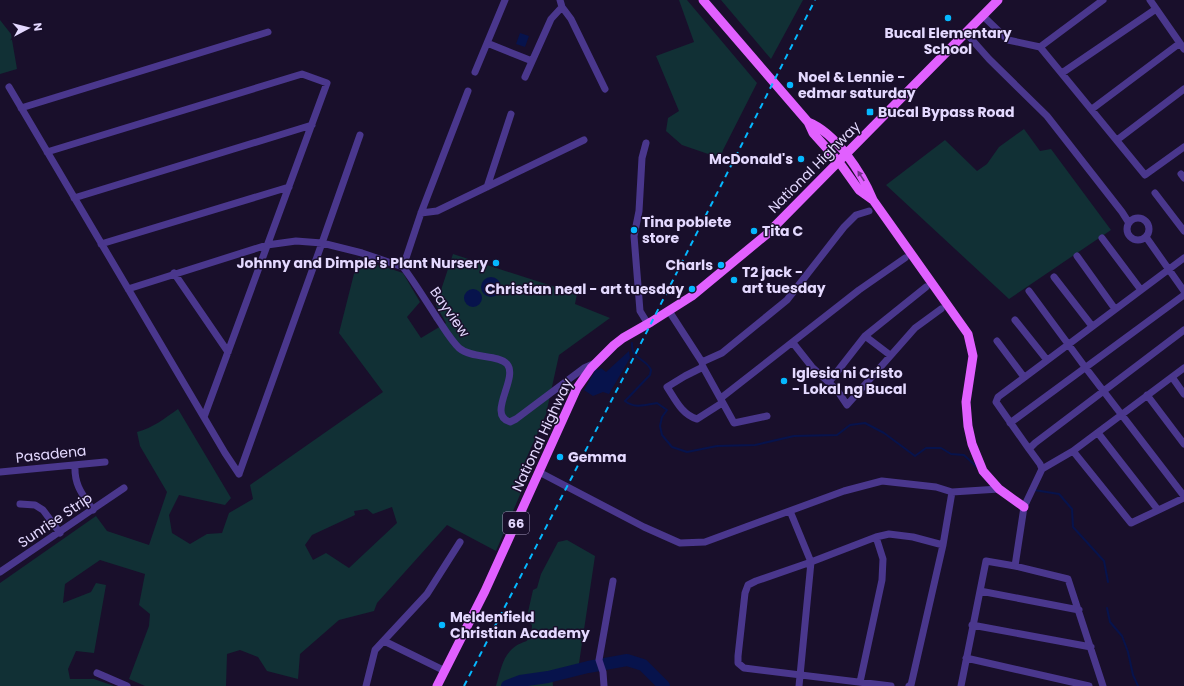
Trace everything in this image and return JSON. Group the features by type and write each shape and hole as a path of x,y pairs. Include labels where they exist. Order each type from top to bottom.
{"main road":[{"path":"703,0 808,122 813,133 838,162 859,190 873,200"},
{"name":"National Highway","path":"437,686 485,591 577,388 597,362 623,338 692,296 767,234 998,0"},
{"path":"808,122 818,126 847,154 867,184 873,200 968,334 973,356 966,402 968,426 972,444 983,471 999,489 1024,507"}],"street":[{"path":"475,72 505,0"},
{"path":"1040,47 1103,0"},
{"path":"1092,109 1182,46 1150,0"},
{"path":"525,77 551,19 561,4 571,19 605,89"},
{"path":"1062,73 1156,9"},
{"path":"983,16 1008,40 1040,47 1145,175 1184,147"},
{"path":"21,108 268,32"},
{"path":"966,33 989,59 1047,116 1129,223"},
{"path":"487,43 532,61"},
{"path":"47,152 302,74 327,83 204,417"},
{"path":"9,87 239,474 360,135"},
{"path":"1117,140 1184,89"},
{"path":"128,289 174,273 267,245 296,241 322,243 369,255 403,267 421,213 468,91"},
{"path":"487,187 511,114"},
{"path":"74,198 312,124"},
{"path":"421,213 437,211 584,140"},
{"path":"646,143 642,158 639,211 634,236 640,311 648,324"},
{"path":"101,244 289,187"},
{"path":"1155,193 1184,231"},
{"path":"869,211 856,215 844,227 787,300 722,353 667,387 678,404 690,417 697,419 859,290 905,258"},
{"path":"1135,219 1144,221 1148,227 1146,237 1136,240 1130,236 1127,230 1129,223 1135,219"},
{"path":"1146,237 1184,290"},
{"path":"1102,238 1140,290"},
{"path":"1077,256 1115,309"},
{"path":"1042,469 996,402 998,397 1184,258"},
{"name":"Bayview","path":"403,267 450,339 459,348 471,355 489,357 507,364 510,375 501,409 502,416 505,420 510,422 516,419 584,368 597,362"},
{"path":"174,273 228,352"},
{"path":"1054,277 1092,326"},
{"path":"829,382 865,336 926,287"},
{"path":"1029,292 1184,497 1131,523 1073,452"},
{"path":"1010,423 1184,295"},
{"path":"793,343 812,367 837,390 847,405 915,328 941,309"},
{"path":"670,310 703,365 734,424 767,416"},
{"path":"1015,320 1047,360"},
{"path":"1029,449 1184,330"},
{"path":"865,336 890,355"},
{"path":"997,341 1024,377"},
{"path":"1015,566 1024,507 1042,469 1073,452 1184,368"},
{"path":"1172,378 1184,394"},
{"path":"1148,396 1184,444"},
{"path":"1098,433 1158,510"},
{"name":"Pasadena","path":"0,472 105,462"},
{"path":"75,465 74,477 80,490 93,510"},
{"path":"539,472 644,527 680,543 704,542 844,491 882,481 936,487 952,492 999,489"},
{"name":"Sunrise Strip","path":"0,572 60,533 124,488"},
{"path":"909,686 911,685 942,545 952,492"},
{"path":"20,504 35,505 43,510 60,533"},
{"path":"790,511 812,562 799,674 799,686"},
{"path":"891,686 744,668 738,663 745,593 748,585 756,581 812,562 876,537 889,534 913,537 942,545"},
{"path":"860,682 882,580 883,559 876,537"},
{"path":"366,686 374,650 427,594 460,542"},
{"path":"961,686 986,561 1015,566 1068,579 1104,686"},
{"path":"604,686 603,672 599,660 613,582"},
{"path":"980,591 1079,610"},
{"path":"972,625 1091,647"},
{"path":"384,641 445,670"},
{"path":"966,658 1089,686"},
{"path":"97,673 127,686"}],"green space":[{"path":"679,0 687,0 757,83 723,150 721,157 682,145 666,131 668,118 679,111 656,56 694,42"},
{"path":"721,0 803,0 771,59"},
{"path":"0,20 11,34 17,69 0,74"},
{"path":"1024,129 1040,151 1051,149 1111,230 1009,299 886,185 945,140 977,171 987,164 999,147"},
{"path":"453,254 577,294 575,304 610,318 559,355 546,414 515,484 522,490 496,551 447,525 377,603 374,611 339,620 300,654 298,679 267,671 258,657 240,650 227,654 226,686 145,686 129,679 149,626 150,614 139,605 145,574 100,560 65,584 63,603 91,592 96,583 106,585 94,653 76,651 68,669 70,679 94,679 114,686 0,686 0,583 96,516 107,531 149,545 167,492 140,446 137,432 154,425 178,409 231,498 225,505 179,495 169,515 172,533 190,544 207,534 222,533 229,513 253,499 250,485 383,392 339,333 358,258 403,273 420,302 407,317 421,338 446,323 436,305","holes":["392,507 397,523 349,568 326,553 313,560 305,545 312,535 355,515 354,511 367,509 373,514"]},
{"path":"567,540 595,556 578,670 552,676 553,686 496,686 506,657 512,649 526,641 530,636 532,625 528,621 528,612 533,590 537,588 541,574 558,542"}],"shaded area":[{"path":"520,33 529,36 525,47 516,44"},
{"path":"487,277 495,277 501,283 501,291 495,297 487,297 481,291 481,283"},
{"path":"473,289 479,292 482,298 479,304 473,307 467,304 464,298 467,292"},
{"path":"629,351 630,358 609,394 603,392 593,396 584,390 596,369 599,370 601,368 606,372"}],"waterway":[{"path":"632,343 632,349 636,356 646,363 651,370 650,375 625,401 636,406 657,403 667,410 662,417 660,426 662,435 672,447 687,452 717,446 755,445 794,436 837,435 850,425 865,423 884,433 915,456 926,448 941,448 951,454 964,455 978,468"},
{"path":"1034,490 1059,494 1072,509 1073,527 1104,561 1108,582"},
{"path":"1107,608 1110,622 1122,636 1128,652 1133,675 1138,686"},
{"path":"507,686 520,681 548,677 588,667 627,660 643,665 664,686"}],"railway":[{"path":"464,686 636,353 815,0"}],"place":[{"name":"Bucal Elementary School","path":"948,18"},
{"name":"Noel & Lennie - edmar saturday","path":"790,85"},
{"name":"Bucal Bypass Road","path":"870,112"},
{"name":"McDonald's","path":"801,159"},
{"name":"Tina poblete store","path":"634,230"},
{"name":"Tita C","path":"754,231"},
{"name":"Johnny and Dimple's Plant Nursery","path":"496,263"},
{"name":"Charls","path":"721,265"},
{"name":"T2 jack - art tuesday","path":"734,280"},
{"name":"Christian neal - art tuesday","path":"692,289"},
{"name":"Iglesia ni Cristo - Lokal ng Bucal","path":"784,381"},
{"name":"Gemma","path":"560,457"},
{"name":"Meldenfield Christian Academy","path":"442,625"}]}
